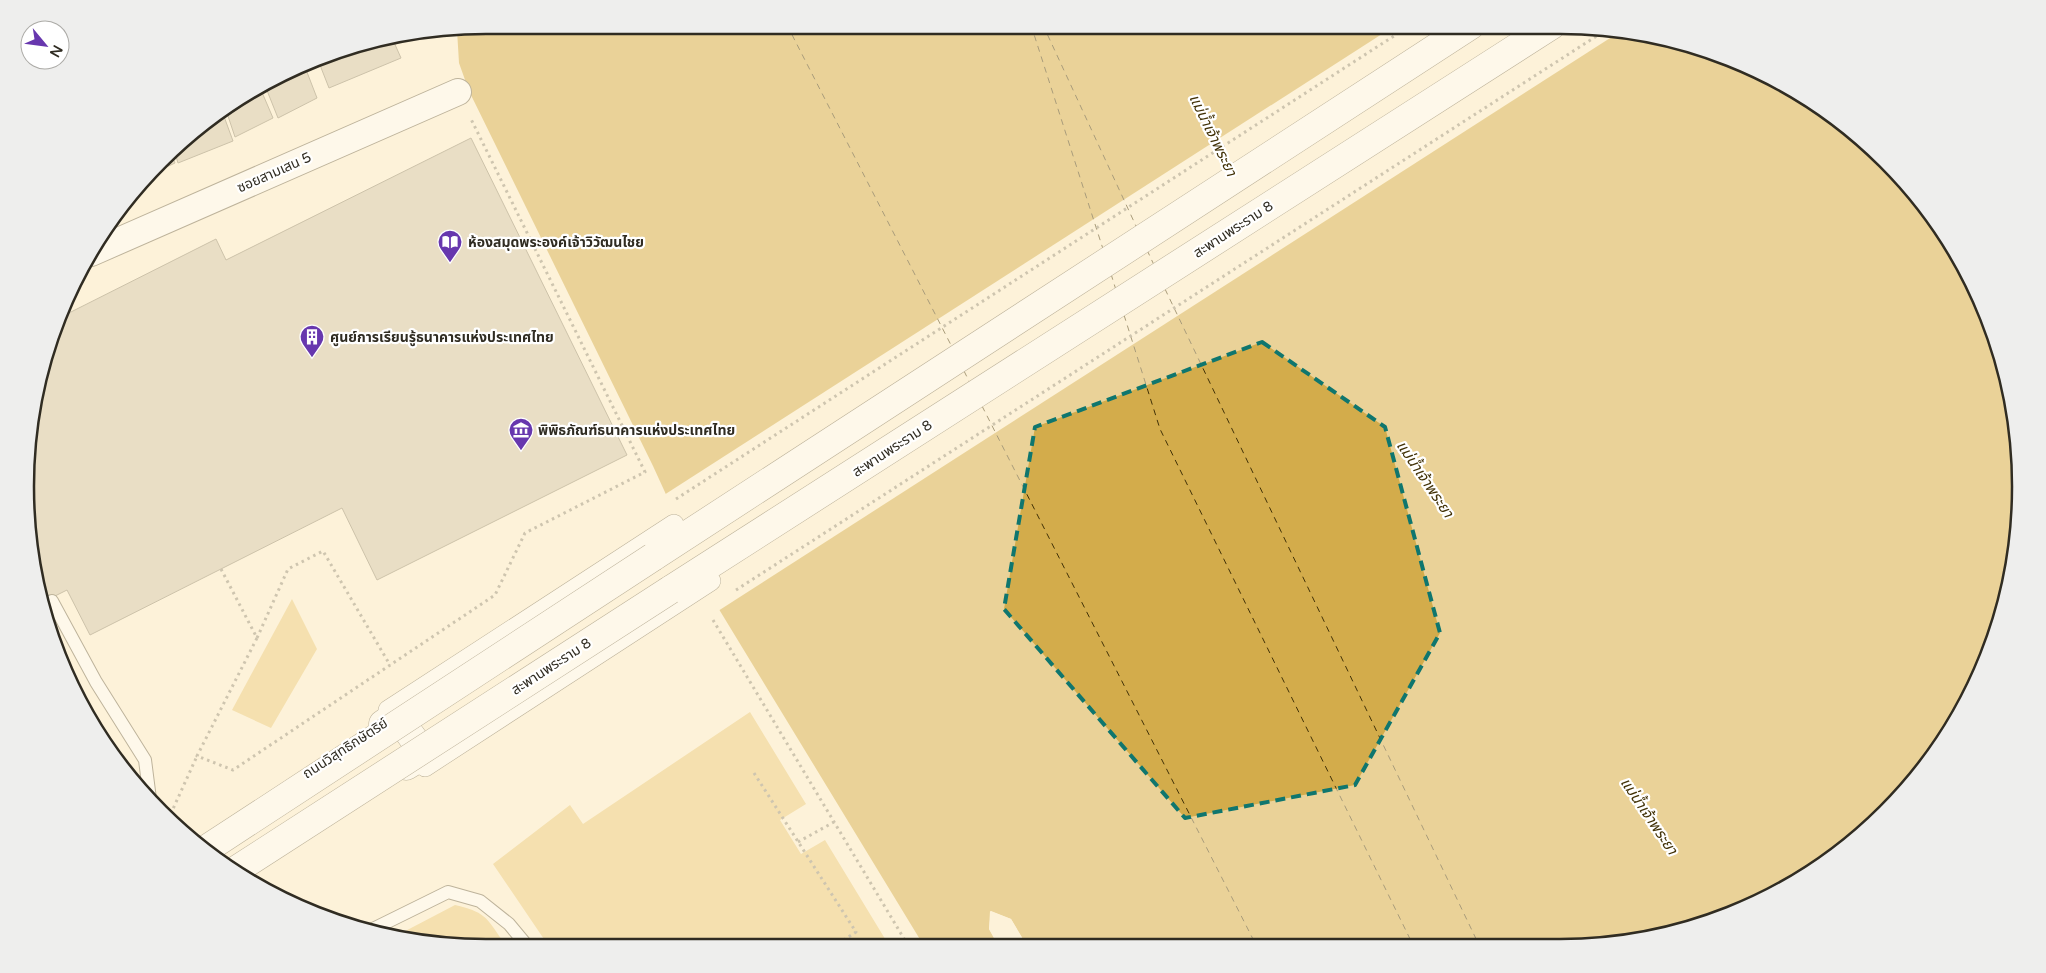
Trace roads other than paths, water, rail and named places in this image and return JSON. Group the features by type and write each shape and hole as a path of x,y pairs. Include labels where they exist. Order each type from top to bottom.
{"main road":[{"path":"211,846 1457,34"},
{"name":"สะพานพระราม 8","path":"241,867 1538,34"},
{"name":"ถนนวิสุทธิกษัตริย์","path":"203,839 396,716 415,740 421,757"},
{"path":"247,871 421,757"}],"street":[{"name":"ซอยสามเสน 5","path":"114,231 458,92"},
{"path":"396,716 388,710 674,524"},
{"path":"421,757 425,767 711,581"}],"lane":[{"path":"52,601 96,682 145,760 149,788"},
{"path":"379,926 448,892 480,901 509,924 522,939"}],"water":[{"name":"แม่น้ำเจ้าพระยา","path":"486,34 1560,34 1589,35 1648,42 1677,49 1733,68 1786,94 1811,110 1835,127 1880,166 1919,211 1936,235 1966,286 1978,313 1997,369 2004,398 2011,457 2012,486 2011,516 2004,575 1997,604 1978,660 1952,713 1919,762 1880,807 1858,827 1811,863 1760,893 1733,905 1677,924 1619,935 1560,939 1023,939 1011,919 991,911 989,929 995,939 920,939 717,606 653,466 469,91 459,63 457,35"}],"place":[{"name":"ห้องสมุดพระองค์เจ้าวิวัฒนไชย","path":"450,263"},
{"name":"ศูนย์การเรียนรู้ธนาคารแห่งประเทศไทย","path":"312,358"},
{"name":"พิพิธภัณฑ์ธนาคารแห่งประเทศไทย","path":"521,451"}]}
